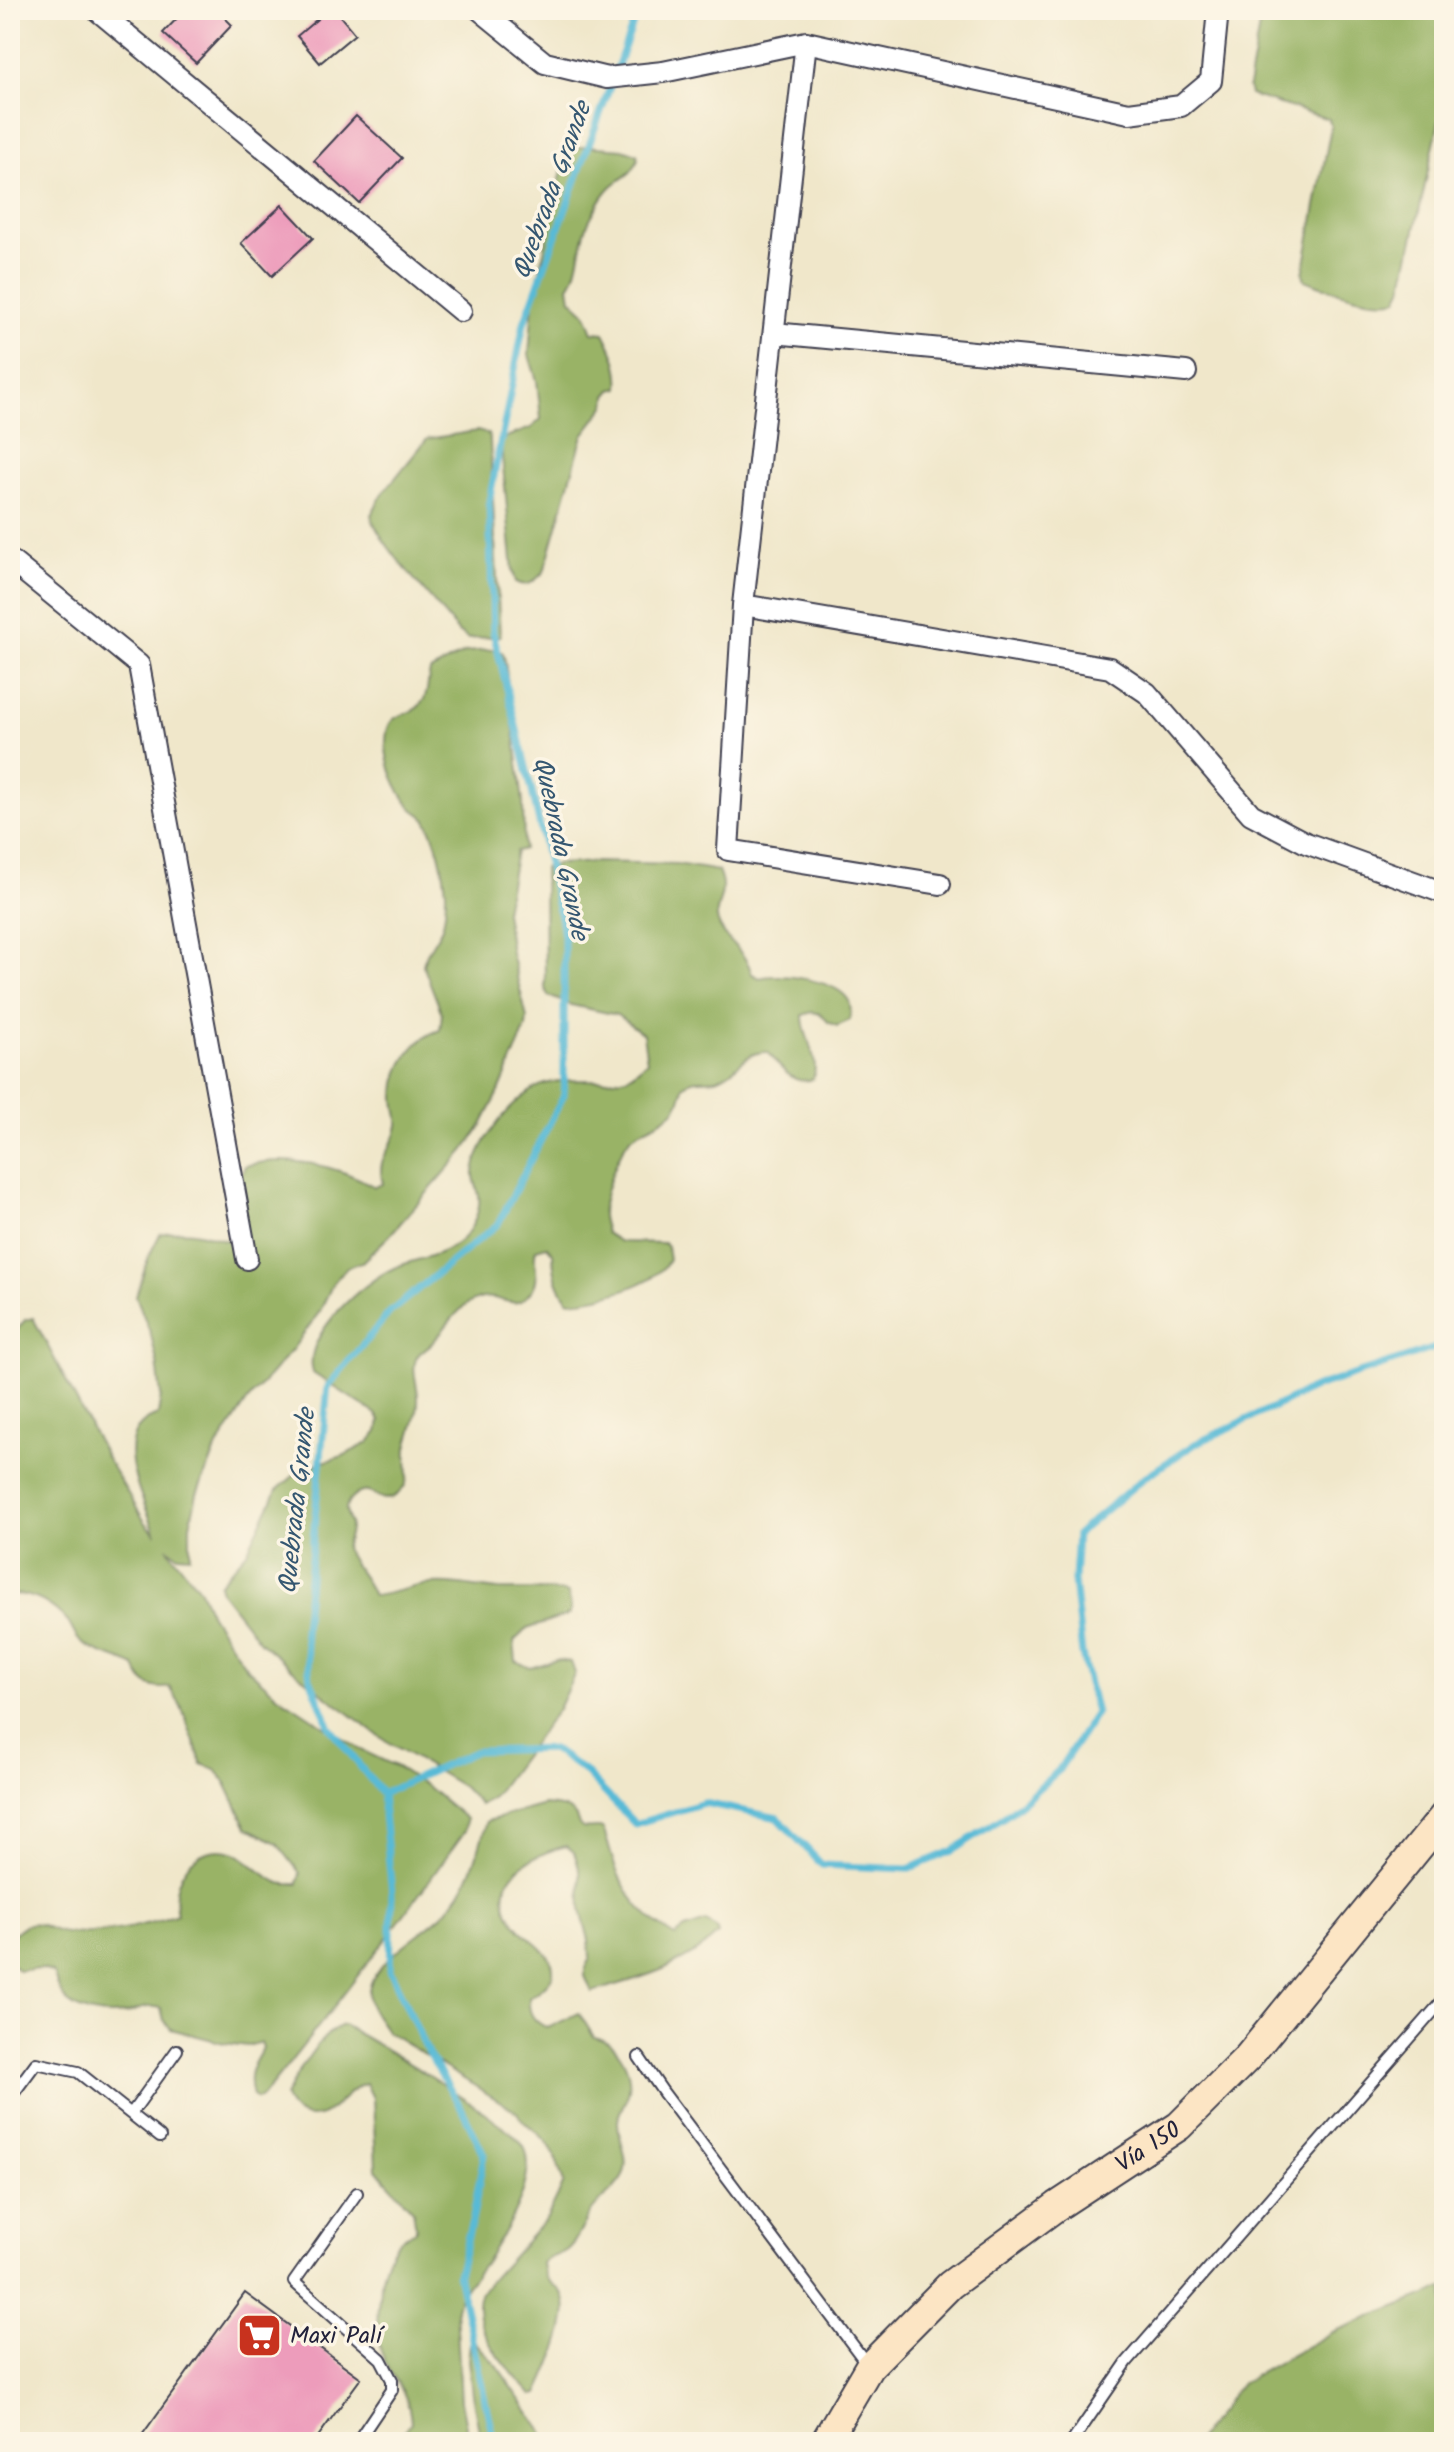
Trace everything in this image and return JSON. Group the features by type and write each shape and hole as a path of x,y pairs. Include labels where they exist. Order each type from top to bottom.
{"main road":[{"name":"Vía 150","path":"825,2442 869,2367 950,2285 1057,2206 1179,2126 1248,2057 1444,1816"}],"street":[{"path":"97,10 461,311"},
{"path":"480,10 545,63 607,78 663,72 806,42 1129,113 1181,106 1211,81 1218,10"},
{"path":"806,42 743,605 728,850 940,884"},
{"path":"774,333 1186,372"},
{"path":"10,560 139,665 247,1259"},
{"path":"743,605 1110,668 1147,693 1251,814 1306,843 1444,893"}],"lane":[{"path":"1072,2442 1127,2362 1444,1999"},
{"path":"131,2114 177,2050"},
{"path":"639,2057 869,2367"},
{"path":"10,2098 36,2063 78,2072 160,2137"},
{"path":"357,2193 294,2282 381,2359 392,2380 392,2390 386,2401 357,2442"}],"green space":[{"path":"1262,10 1444,10 1444,99 1402,289 1397,299 1364,298 1305,280 1303,274 1331,127 1329,119 1250,95 1248,87"},
{"path":"585,146 623,149 637,154 638,159 631,171 606,193 594,211 586,228 576,273 569,286 571,299 585,312 593,332 604,333 607,339 618,366 619,388 607,396 606,405 583,435 544,572 525,585 516,582 513,571 501,445 504,438 531,428 541,419 537,381 529,355 533,302 563,165 570,150"},
{"path":"477,431 488,434 490,442 500,636 468,639 458,632 397,558 376,528 371,515 383,493 427,439"},
{"path":"498,649 505,661 523,802 524,849 516,851 505,911 511,953 527,1018 526,1027 499,1092 464,1151 389,1236 362,1262 347,1267 333,1283 320,1311 292,1350 248,1400 217,1447 197,1494 190,1525 190,1556 178,1555 167,1548 200,1590 211,1615 246,1667 277,1695 359,1749 397,1767 428,1787 466,1819 465,1831 391,1932 262,2097 257,2099 252,2096 250,2076 263,2048 261,2042 248,2046 224,2043 171,2029 164,2020 161,2008 146,2007 117,2015 83,2010 64,1998 54,1974 44,1969 18,1970 10,1963 11,1940 15,1932 25,1925 37,1924 66,1933 94,1933 150,1923 177,1914 175,1901 180,1877 191,1861 207,1852 229,1851 282,1884 298,1884 300,1873 277,1843 247,1827 226,1783 216,1770 202,1764 181,1706 170,1687 158,1688 148,1684 135,1666 82,1643 68,1622 44,1602 13,1594 10,1598 10,1339 25,1320 33,1318 106,1457 145,1522 156,1534 138,1487 131,1451 134,1436 142,1423 158,1415 161,1396 151,1335 136,1296 148,1258 160,1234 186,1231 228,1241 242,1235 240,1176 245,1166 278,1161 312,1164 345,1173 375,1187 383,1184 381,1166 398,1125 395,1097 399,1073 415,1046 440,1030 442,1014 423,965 442,927 446,891 444,873 430,828 425,818 401,794 393,777 386,750 387,731 394,719 415,710 423,701 430,671 466,652"},
{"path":"557,864 677,864 718,871 722,887 718,922 752,974 760,978 780,976 808,979 833,988 849,1001 850,1020 837,1026 821,1014 812,1012 803,1015 815,1063 813,1079 793,1077 768,1052 753,1055 726,1075 692,1081 683,1086 678,1105 672,1112 629,1140 608,1185 602,1217 606,1233 620,1242 664,1243 669,1260 651,1278 624,1290 569,1301 556,1278 553,1253 547,1246 536,1249 535,1285 526,1297 514,1302 490,1298 474,1301 417,1356 414,1369 418,1408 407,1448 406,1482 392,1498 364,1492 348,1503 346,1510 350,1526 345,1548 351,1561 373,1596 442,1584 499,1590 543,1590 568,1593 571,1610 569,1615 527,1629 514,1641 516,1661 530,1668 556,1660 571,1662 575,1673 558,1709 493,1797 480,1805 463,1787 380,1737 260,1642 221,1592 219,1584 247,1552 277,1490 303,1468 343,1456 368,1443 378,1432 380,1421 376,1414 313,1373 312,1358 317,1343 338,1312 381,1275 446,1250 465,1236 479,1208 474,1172 481,1150 494,1128 519,1100 550,1083 625,1077 647,1061 643,1034 617,1015 571,1005 548,996 545,988 544,868"},
{"path":"544,1805 570,1811 583,1828 603,1829 627,1891 666,1930 675,1936 706,1922 716,1928 718,1934 675,1964 592,1992 585,1976 590,1958 589,1940 581,1910 580,1871 574,1852 566,1846 536,1857 513,1874 506,1885 509,1913 553,1965 550,1980 529,1998 533,2017 548,2028 579,2013 594,2037 617,2051 629,2076 628,2094 618,2122 626,2162 623,2176 591,2212 572,2245 542,2263 548,2281 561,2292 566,2308 558,2346 538,2394 532,2395 492,2347 479,2319 478,2305 481,2291 547,2218 564,2183 554,2155 545,2140 517,2112 386,2031 373,2012 369,1999 370,1986 386,1961 438,1919 455,1900 472,1868 487,1821"},
{"path":"343,2025 412,2065 497,2121 516,2137 527,2155 526,2179 518,2205 485,2262 464,2289 456,2308 461,2401 469,2442 397,2442 411,2422 407,2401 386,2364 379,2343 379,2298 390,2253 400,2240 416,2229 413,2210 376,2169 373,2098 366,2084 350,2092 320,2116 311,2117 295,2112 285,2097 318,2045"},
{"path":"1444,2288 1444,2442 1196,2442 1241,2383 1333,2332"},
{"path":"475,2342 497,2366 550,2442 481,2442 468,2360 470,2344"}],"building":[{"path":"185,10 217,10 232,25 196,63 163,33"},
{"path":"328,10 335,10 355,34 320,63 297,36"},
{"path":"356,116 402,158 359,203 314,161"},
{"path":"282,205 313,238 272,276 241,243"},
{"name":"Maxi Palí","path":"245,2293 361,2378 314,2442 137,2442"}],"waterway":[{"name":"Quebrada Grande","path":"494,2442 458,2274 473,2217 484,2154 462,2109 428,2053 390,1970 392,1893 382,1794 330,1728 310,1678 304,1629 328,1386 390,1312 498,1224 564,1095 564,935 493,632 489,501 524,323 638,10"},
{"path":"382,1794 476,1751 552,1749 583,1770 635,1824 704,1803 778,1818 822,1865 908,1869 952,1851 1010,1813 1058,1771 1096,1713 1082,1654 1074,1580 1077,1534 1145,1477 1195,1444 1316,1387 1444,1345"}],"place":[{"name":"Maxi Palí","path":"259,2335"}]}
